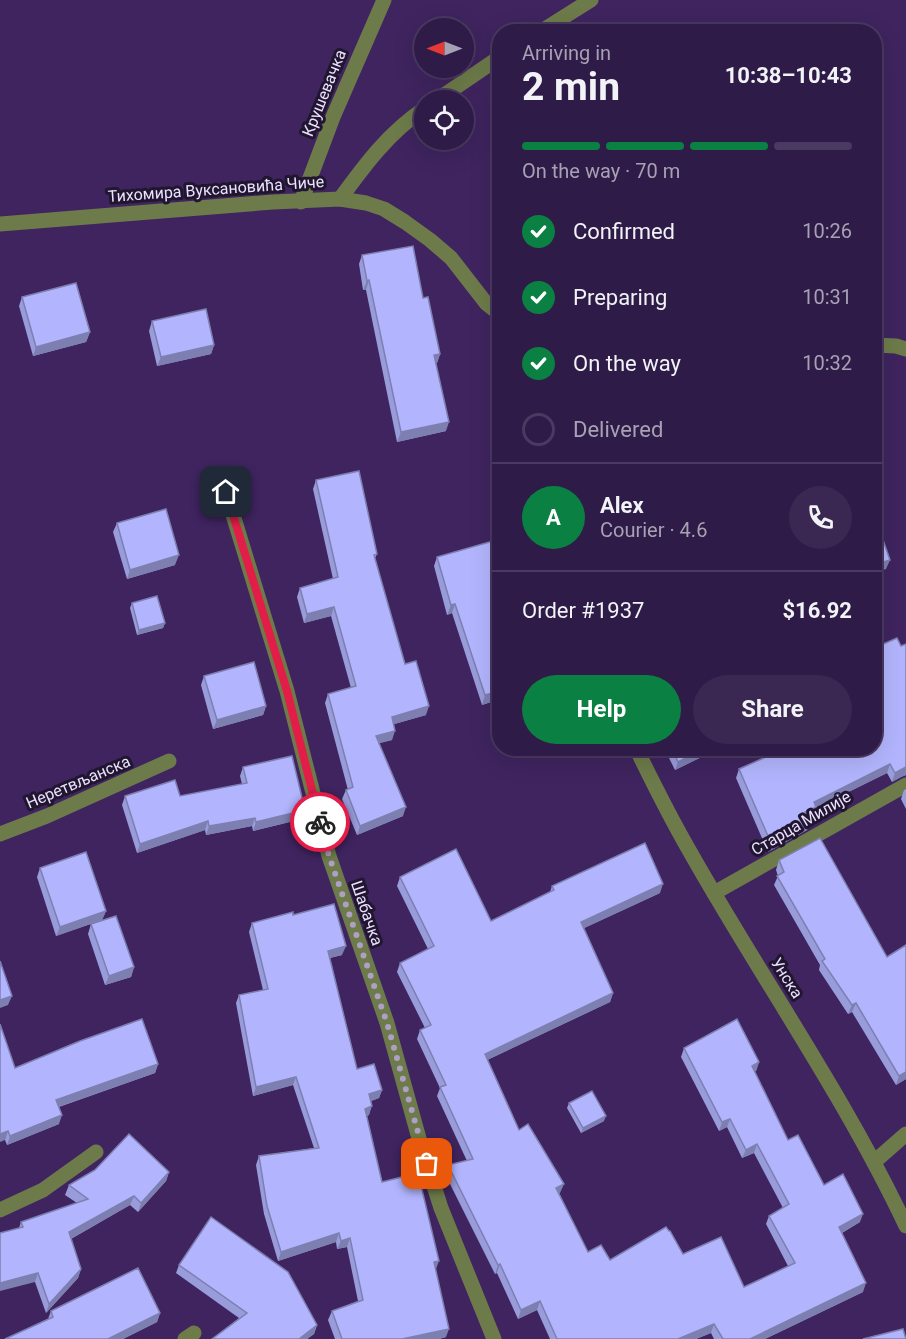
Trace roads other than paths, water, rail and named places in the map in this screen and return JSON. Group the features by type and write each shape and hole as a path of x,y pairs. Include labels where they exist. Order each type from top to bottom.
{"street":[{"name":"Крушевачка","path":"301,202 333,117 384,0"},
{"path":"553,24 591,0"},
{"path":"452,90 492,62"},
{"path":"340,199 369,159 414,117"},
{"name":"Тихомира Вуксановића Чиче","path":"0,224 273,202 340,199 366,203 384,209 430,240 451,258 492,308"},
{"path":"882,345 906,349"},
{"name":"Шабачка","path":"226,492 287,691 329,856 387,1023 441,1208 494,1339"},
{"name":"Унска","path":"640,756 688,850 788,1013 874,1162 906,1226"},
{"name":"Неретвљанска","path":"0,834 47,816 169,762"},
{"name":"Старца Милије","path":"714,893 906,785"},
{"path":"874,1162 906,1134"},
{"path":"0,1210 43,1190 96,1152"}]}
